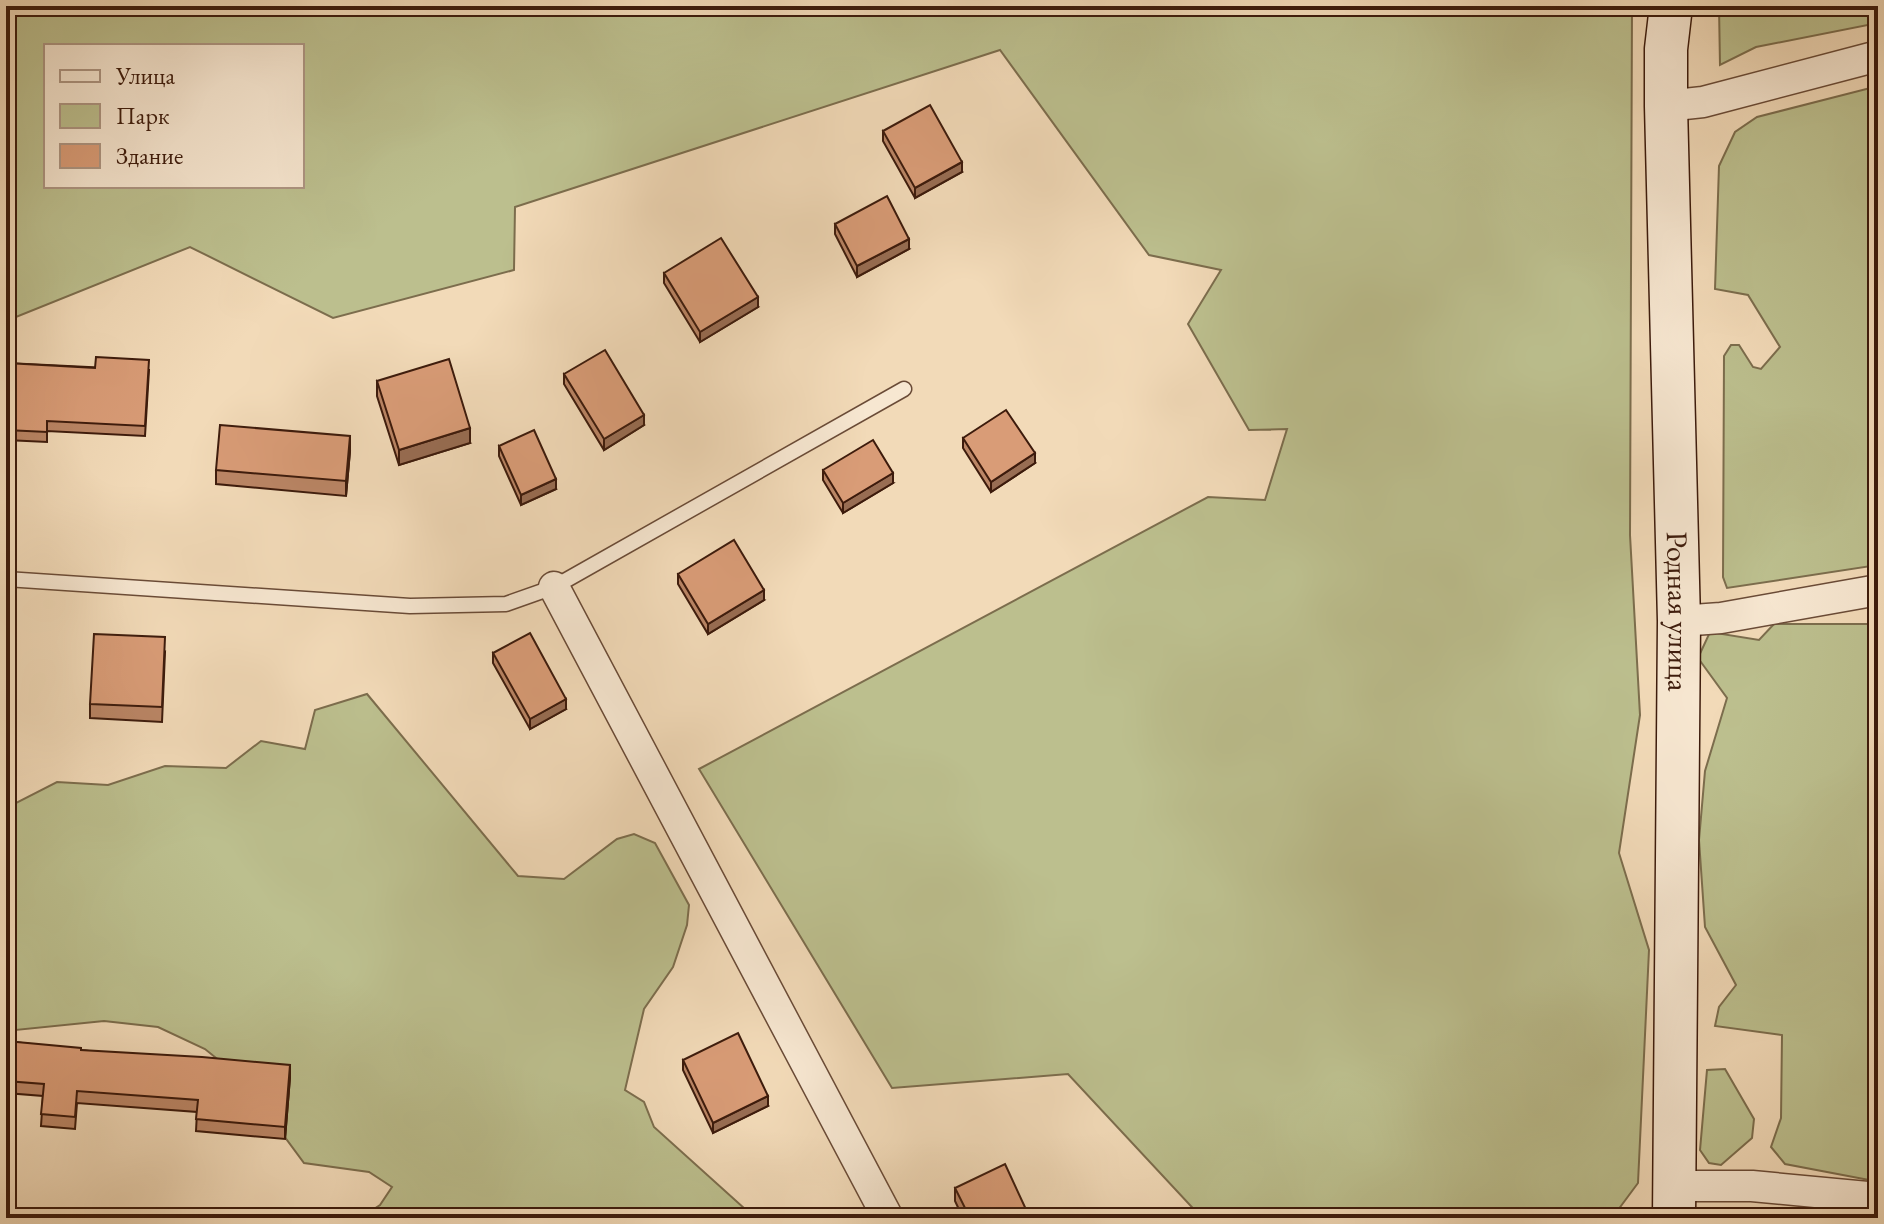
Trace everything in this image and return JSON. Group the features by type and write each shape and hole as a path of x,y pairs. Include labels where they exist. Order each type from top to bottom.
{"street":[{"name":"Родная улица","path":"1671,6 1666,49 1666,106 1679,621 1674,1202"},
{"path":"1666,106 1703,102 1878,56"},
{"path":"554,587 888,1218"},
{"path":"1679,621 1721,618 1878,590"},
{"path":"1674,1202 1752,1186 1878,1198"}],"lane":[{"path":"6,579 410,606 506,604 554,587 904,389"}],"green space":[{"path":"6,6 1632,6 1630,535 1640,715 1619,853 1649,950 1638,1183 1612,1218 1202,1218 1068,1074 892,1088 699,769 1208,497 1265,500 1287,429 1249,430 1188,324 1221,270 1149,255 1000,50 515,207 514,270 333,318 190,247 6,321"},
{"path":"1719,6 1878,6 1878,23 1756,47 1720,65"},
{"path":"1878,86 1878,565 1727,588 1723,577 1724,356 1731,345 1739,345 1753,367 1761,369 1780,347 1748,295 1715,289 1719,166 1735,132 1757,117"},
{"path":"1774,624 1878,624 1878,1178 1869,1180 1785,1164 1771,1147 1781,1118 1782,1035 1715,1026 1719,1007 1736,985 1705,927 1699,840 1705,771 1727,698 1698,658 1710,632 1759,640"},
{"path":"367,694 518,876 564,879 617,839 634,834 655,843 689,905 687,925 673,967 644,1009 625,1090 644,1102 654,1127 755,1218 360,1218 380,1205 392,1187 369,1172 304,1163 242,1079 205,1049 158,1027 104,1021 6,1031 6,808 57,782 108,785 165,766 226,768 261,741 305,749 315,710"},
{"path":"1725,1069 1754,1119 1752,1138 1721,1165 1709,1163 1700,1150 1707,1070"}],"building":[{"path":"930,105 962,162 915,188 883,131"},
{"path":"887,196 909,239 857,266 835,224"},
{"path":"721,238 758,297 700,332 664,273"},
{"path":"605,350 644,415 604,439 564,374"},
{"path":"96,357 149,360 145,426 47,421 47,432 6,430 6,363 95,368"},
{"path":"449,359 470,428 399,450 377,381"},
{"path":"1006,410 1035,453 991,482 963,438"},
{"path":"220,425 350,436 346,481 216,470"},
{"path":"534,430 556,479 521,495 499,446"},
{"path":"873,440 893,473 843,503 823,470"},
{"path":"734,540 764,590 708,624 678,574"},
{"path":"530,633 566,699 530,719 493,653"},
{"path":"94,634 165,637 162,707 90,704"},
{"path":"738,1033 768,1096 713,1123 683,1060"},
{"path":"6,1041 81,1050 290,1065 285,1127 196,1119 198,1100 77,1091 75,1117 41,1114 44,1084 6,1081"},
{"path":"1005,1164 1030,1218 970,1218 955,1188"}]}
